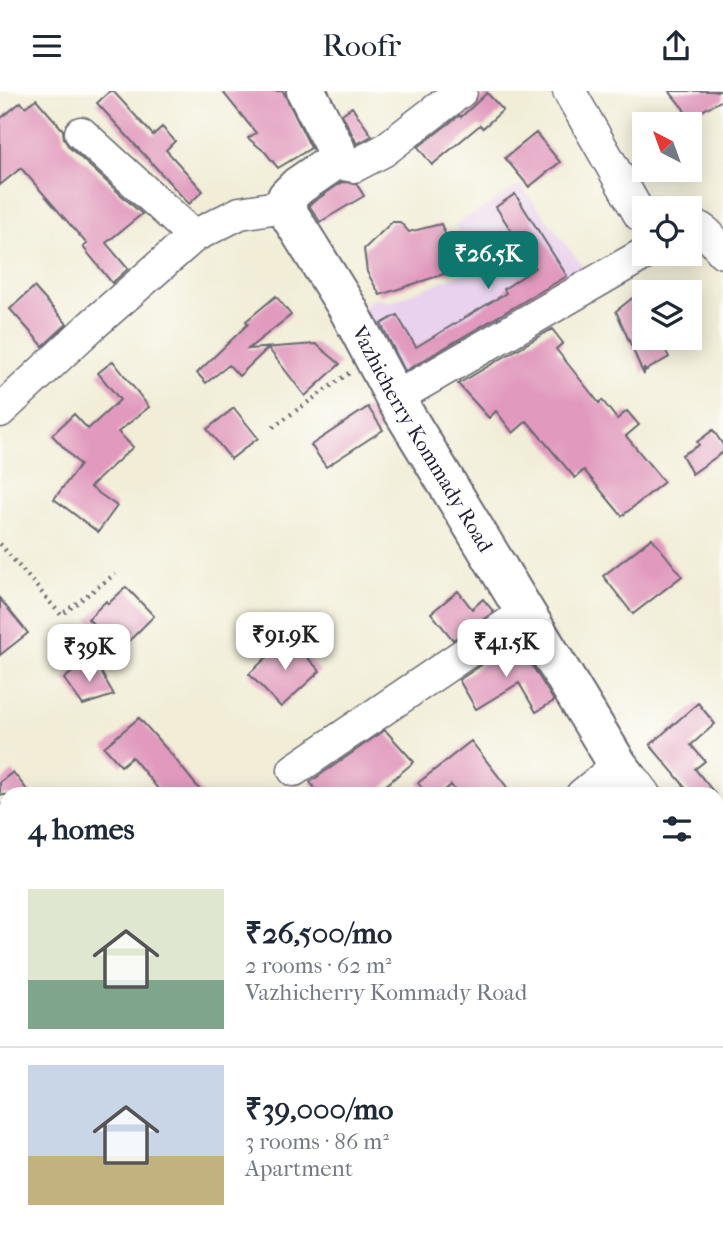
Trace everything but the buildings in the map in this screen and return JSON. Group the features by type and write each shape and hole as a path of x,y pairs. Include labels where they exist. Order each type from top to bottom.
{"main road":[{"path":"284,206 287,197 298,186 333,162 337,156 306,91"},
{"name":"Vazhicherry Kommady Road","path":"284,206 347,307 395,398 618,765 635,787"}],"street":[{"path":"333,162 354,166 383,151 461,91"},
{"path":"569,91 632,201"},
{"path":"81,133 194,236"},
{"path":"0,411 194,236 240,213 284,206"},
{"path":"702,229 723,252"},
{"path":"395,398 632,261"},
{"path":"294,770 526,613"},
{"path":"592,787 618,765"}],"path":[{"path":"273,426 373,356"},
{"path":"0,544 61,615 115,574"}],"shaded area":[{"path":"520,185 585,269 402,385 361,309 374,298 391,302 470,270 455,225"}]}
